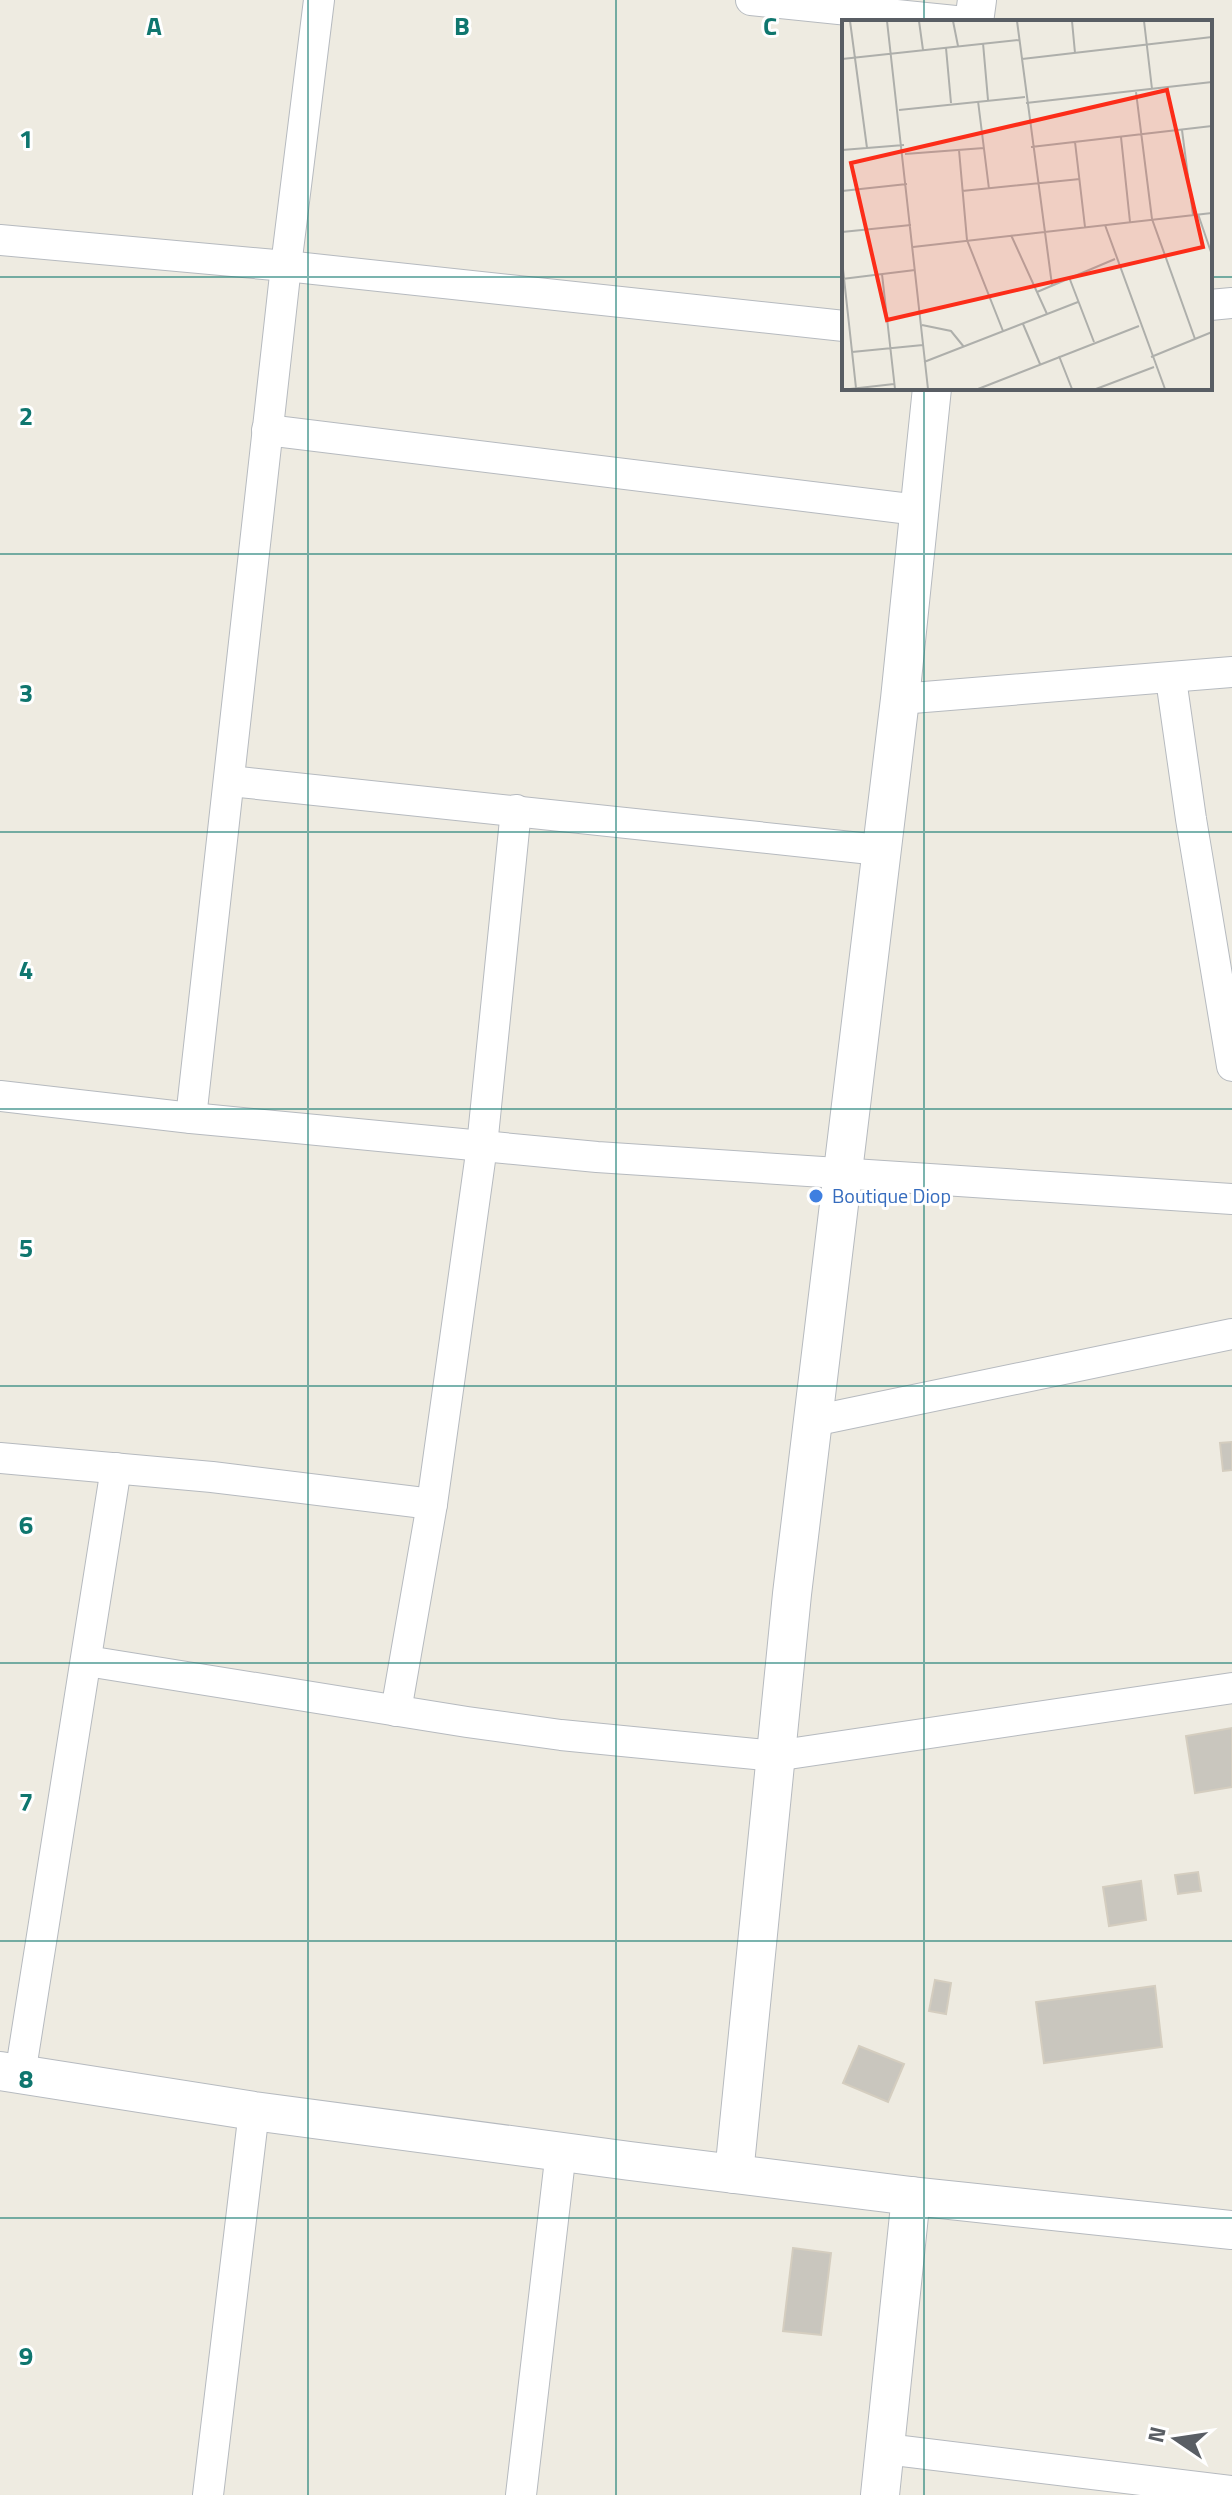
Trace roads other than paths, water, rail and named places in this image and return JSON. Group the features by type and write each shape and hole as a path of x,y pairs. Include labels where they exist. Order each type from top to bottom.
{"street":[{"path":"191,1118 267,430 319,0"},
{"path":"751,0 946,20"},
{"path":"974,20 977,0"},
{"path":"0,240 286,266 842,326"},
{"path":"1212,305 1232,303"},
{"path":"734,2174 775,1756 900,699 932,390"},
{"path":"267,430 918,510"},
{"path":"900,699 1232,672"},
{"path":"1171,679 1231,1061"},
{"path":"230,781 880,850"},
{"path":"396,1711 432,1504 482,1146 516,810"},
{"path":"0,1096 482,1146 843,1174 1232,1199"},
{"path":"813,1421 1232,1334"},
{"path":"0,1458 212,1477 432,1504"},
{"path":"116,1468 87,1661 10,2073 254,2111 734,2174 1232,2230"},
{"path":"87,1661 561,1735 775,1756 1232,1688"},
{"path":"208,2495 254,2111"},
{"path":"521,2495 561,2151"},
{"path":"880,2495 911,2196"},
{"path":"886,2449 1232,2491"}],"place":[{"name":"Boutique Diop","path":"816,1196"}]}
